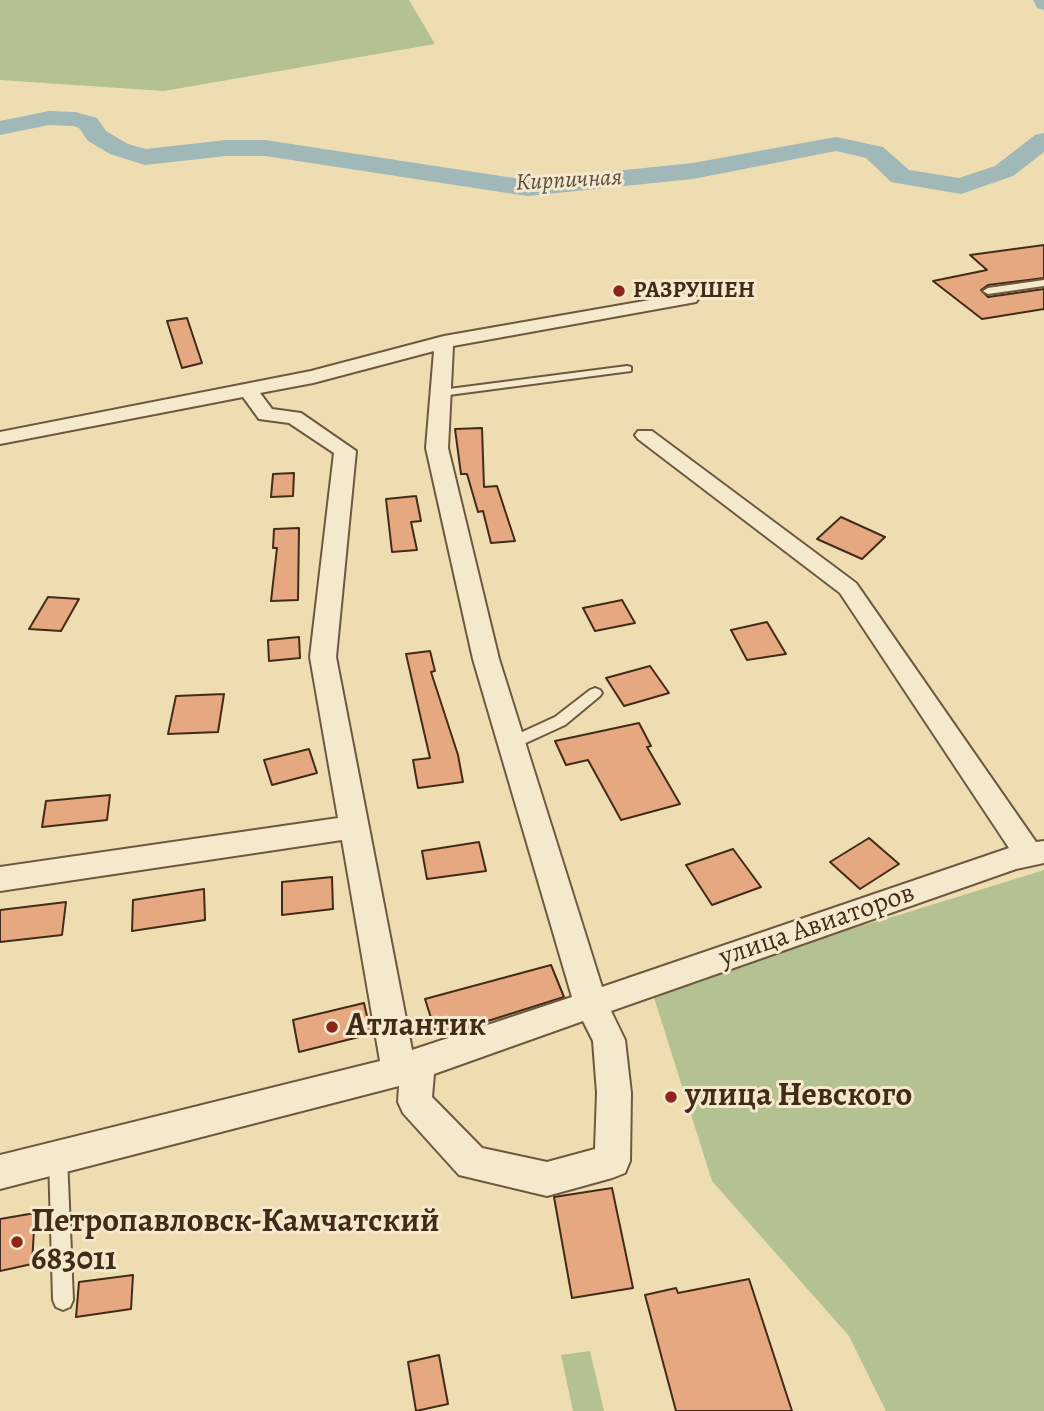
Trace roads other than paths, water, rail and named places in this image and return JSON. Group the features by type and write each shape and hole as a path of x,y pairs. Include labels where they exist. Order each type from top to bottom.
{"street":[{"path":"0,438 313,377 444,342 690,298"},
{"path":"248,390 266,415 294,417 345,451 323,657 354,827 415,1102 472,1163 547,1179 612,1161 614,1093 609,1040 591,1005 486,659 437,449 444,342"},
{"path":"645,435 848,587 1037,853"},
{"path":"0,879 354,827"},
{"name":"улица Авиаторов","path":"591,1005 1037,853"},
{"path":"0,1172 408,1067 591,1005"}],"lane":[{"path":"988,290 1044,283"},
{"path":"441,393 627,369"},
{"path":"512,743 560,721 596,693"},
{"path":"58,1156 63,1300"}],"waterway":[{"name":"Кирпичная","path":"1043,0 1044,4"},
{"name":"Кирпичная","path":"0,128 49,118 75,119 88,123 97,136 119,149 145,157 226,148 265,148 435,172 498,186 527,188 693,171 836,144 874,152 900,176 961,186 1004,171 1044,140"}],"place":[{"name":"РАЗРУШЕН","path":"619,291"},
{"name":"Атлантик","path":"332,1027"},
{"name":"улица Невского","path":"671,1097"},
{"name":"Петропавловск-Камчатский 683011","path":"17,1242"}]}
